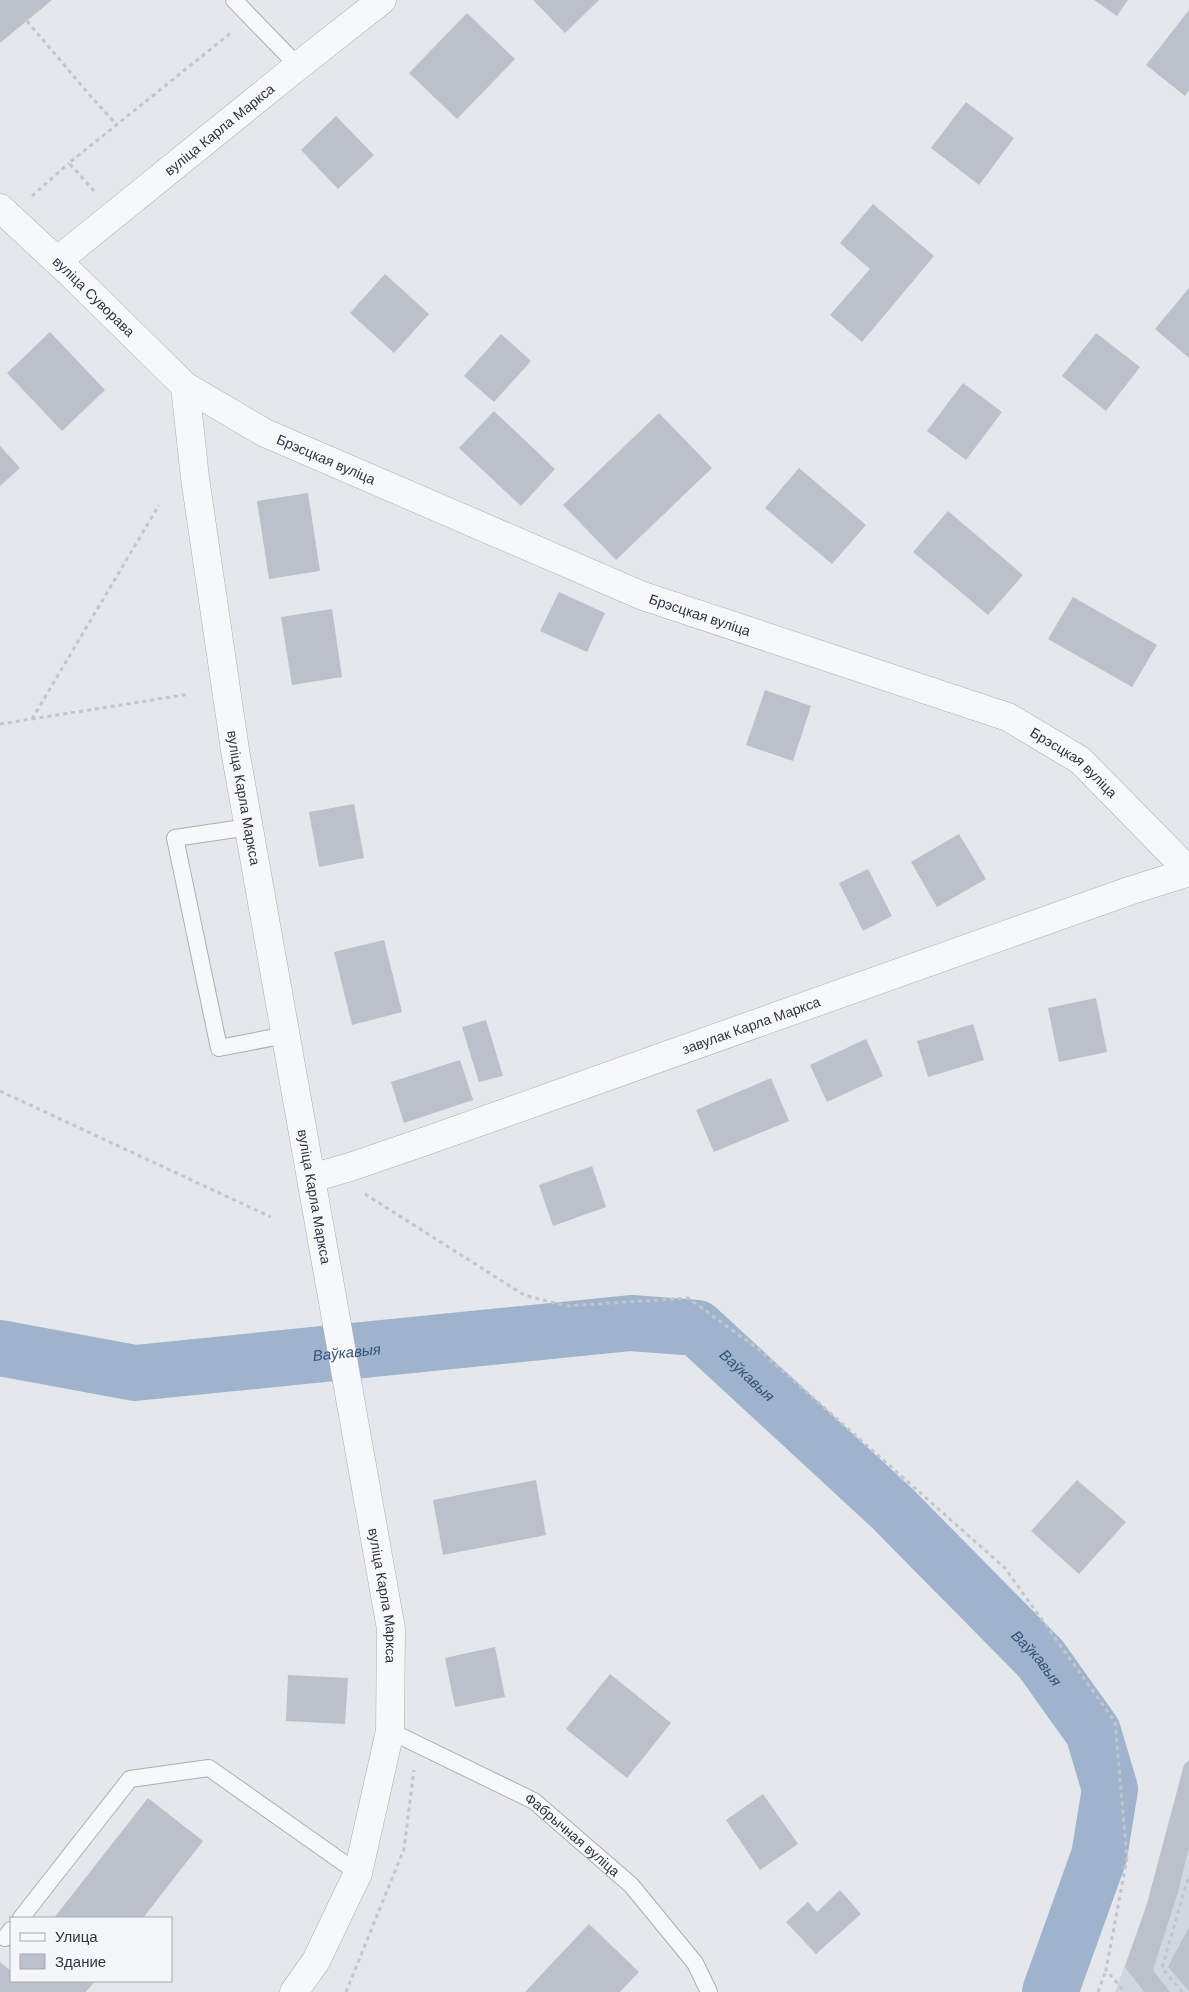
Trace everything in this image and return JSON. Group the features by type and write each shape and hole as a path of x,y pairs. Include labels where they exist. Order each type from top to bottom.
{"street":[{"name":"вуліца Карла Маркса","path":"57,261 382,0"},
{"name":"вуліца Суворава","path":"0,208 185,386"},
{"name":"вуліца Карла Маркса","path":"185,386 195,478 235,750 391,1629 390,1731 358,1873 316,1961 294,1992"},
{"name":"Брэсцкая вуліца","path":"185,386 265,434 643,596 1008,717 1080,760 1189,872"},
{"name":"завулак Карла Маркса","path":"312,1178 416,1144 1129,891 1189,872"}],"lane":[{"path":"234,0 298,66"},
{"path":"249,827 175,838 219,1048 286,1035"},
{"name":"Фабрычная вуліца","path":"390,1731 534,1801 631,1885 695,1963 709,1992"},
{"path":"21,1917 130,1779 209,1768 358,1873"}],"path":[{"path":"24,192 31,197 250,17"},
{"path":"27,20 117,125"},
{"path":"69,164 94,191"},
{"path":"32,719 159,505"},
{"path":"0,724 190,694"},
{"path":"0,1091 271,1217"},
{"path":"362,1192 524,1295 566,1306 688,1298 757,1348 1005,1568 1115,1722 1127,1858 1106,1970 1098,1992"},
{"path":"1182,1992 1162,1968 1189,1875"},
{"path":"1106,1970 1125,1992"}],"shaded area":[{"path":"1189,1760 1189,1992 1115,1992 1147,1904 1184,1765"}],"building":[{"path":"0,0 52,0 0,43"},
{"path":"533,0 599,0 565,33"},
{"path":"1094,0 1128,0 1117,16"},
{"path":"1189,10 1189,90 1185,96 1146,65"},
{"path":"467,13 515,59 457,119 409,73"},
{"path":"966,102 1014,138 979,185 931,148"},
{"path":"336,116 374,155 338,189 301,150"},
{"path":"873,204 934,256 862,342 830,315 870,269 840,243"},
{"path":"385,274 429,314 394,353 350,313"},
{"path":"1189,288 1189,358 1155,329"},
{"path":"50,332 105,390 62,431 7,373"},
{"path":"1096,333 1140,367 1106,411 1062,376"},
{"path":"501,334 531,361 494,402 464,376"},
{"path":"963,383 1002,412 966,460 927,431"},
{"path":"494,411 555,469 521,506 459,448"},
{"path":"659,413 712,468 616,560 563,505"},
{"path":"0,446 20,468 0,486"},
{"path":"799,468 866,525 832,564 765,508"},
{"path":"308,493 320,571 269,579 257,501"},
{"path":"948,511 1023,575 988,615 913,552"},
{"path":"559,592 605,613 587,652 540,631"},
{"path":"1073,597 1157,645 1132,687 1048,639"},
{"path":"332,609 342,677 292,685 281,617"},
{"path":"765,690 811,706 793,761 746,745"},
{"path":"354,804 364,858 319,867 309,812"},
{"path":"959,834 986,879 937,907 911,862"},
{"path":"868,869 892,916 863,931 839,883"},
{"path":"384,940 402,1012 352,1025 334,952"},
{"path":"1096,998 1107,1052 1059,1062 1048,1008"},
{"path":"486,1020 503,1076 479,1082 462,1027"},
{"path":"973,1024 984,1060 928,1077 917,1041"},
{"path":"866,1039 883,1076 827,1102 810,1065"},
{"path":"460,1060 473,1100 404,1123 391,1082"},
{"path":"771,1078 789,1121 714,1152 696,1110"},
{"path":"592,1166 606,1207 553,1226 539,1185"},
{"path":"536,1480 546,1535 443,1555 433,1500"},
{"path":"1077,1480 1126,1522 1079,1574 1031,1531"},
{"path":"495,1647 505,1697 455,1707 445,1658"},
{"path":"610,1674 671,1723 627,1778 566,1729"},
{"path":"288,1675 348,1678 345,1724 286,1721"},
{"path":"1189,1760 1189,1847 1178,1892 1153,1970 1170,1992 1144,1992 1125,1967 1147,1904 1184,1765"},
{"path":"763,1794 798,1844 760,1870 726,1820"},
{"path":"148,1798 203,1841 144,1917 55,1917"},
{"path":"840,1890 861,1914 816,1954 786,1922 808,1902 817,1912"},
{"path":"589,1924 639,1972 620,1992 525,1992"},
{"path":"1189,1927 1189,1991 1168,1967"},
{"path":"0,1962 10,1970 10,1982 94,1982 86,1992 0,1992"}],"waterway":[{"name":"Ваўкавыя","path":"0,1348 135,1373 631,1323 697,1328 892,1508 1041,1659 1093,1732 1110,1789 1099,1856 1050,1992"}]}
